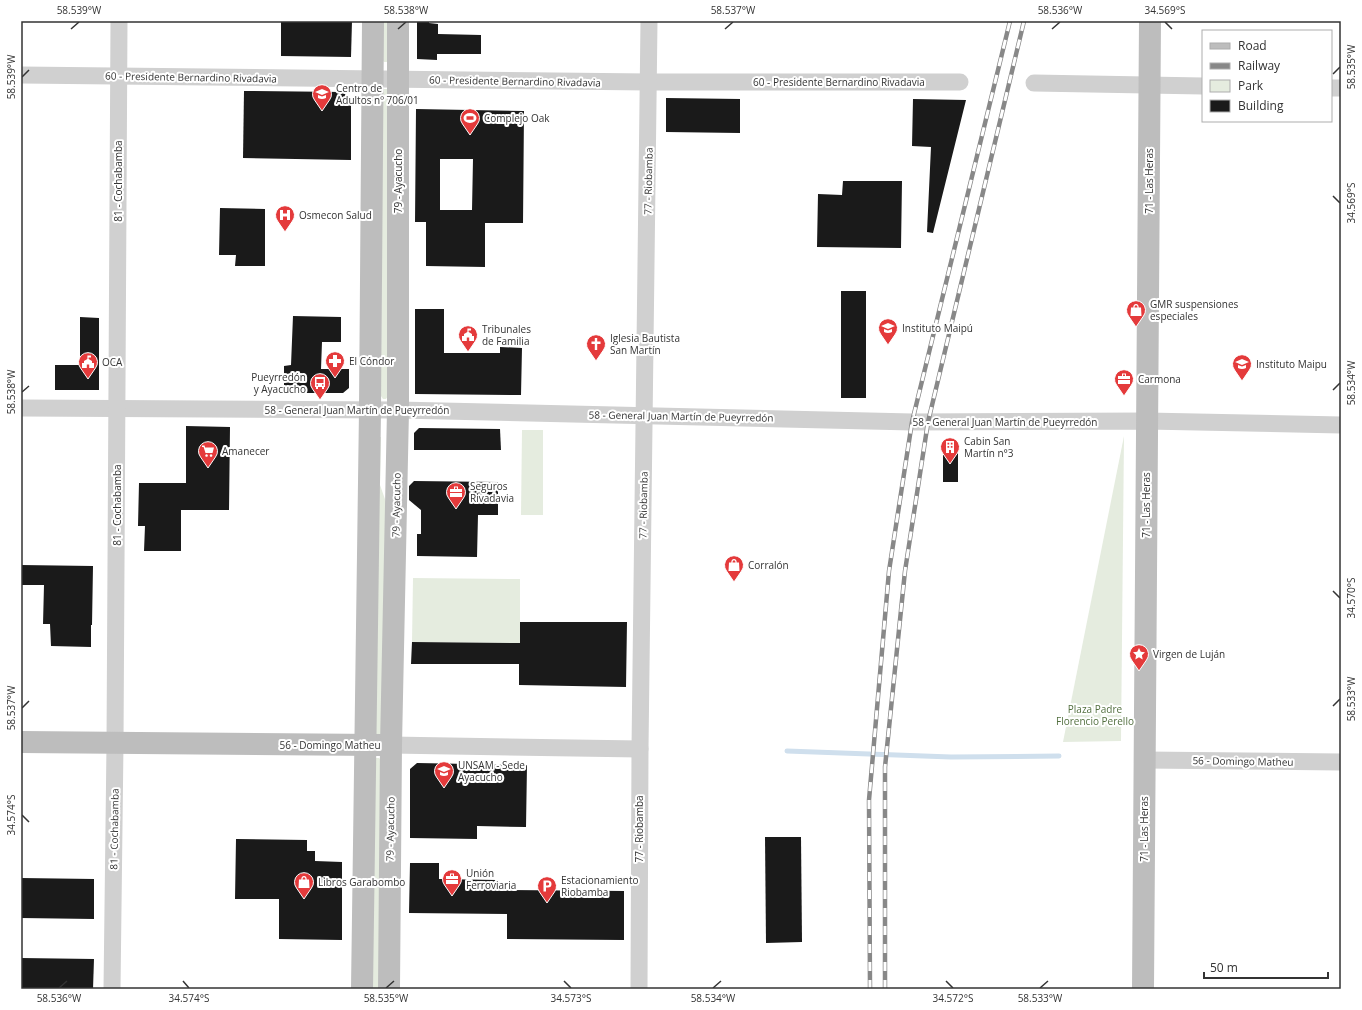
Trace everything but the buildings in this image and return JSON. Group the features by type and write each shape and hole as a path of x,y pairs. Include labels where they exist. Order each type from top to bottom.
{"main road":[{"path":"362,989 374,21"},
{"name":"79 - Ayacucho","path":"389,989 391,745 398,410 398,21"},
{"name":"71 - Las Heras","path":"1143,989 1150,21"},
{"name":"56 - Domingo Matheu","path":"21,742 115,744 391,745"}],"street":[{"name":"81 - Cochabamba","path":"112,989 115,744 119,21"},
{"name":"77 - Riobamba","path":"639,989 640,749 649,21"},
{"name":"60 - Presidente Bernardino Rivadavia","path":"21,75 649,82 960,82"},
{"path":"1034,83 1202,86"},
{"name":"58 - General Juan Martín de Pueyrredón","path":"21,408 398,410 912,422 1147,421 1341,425"},
{"name":"56 - Domingo Matheu","path":"391,745 640,749"},
{"name":"56 - Domingo Matheu","path":"1145,760 1341,762"}],"green space":[{"path":"382,21 390,21 388,62 384,62 382,59"},
{"path":"384,89 387,89 389,93 388,396 386,399 383,399 381,396 382,93"},
{"path":"522,430 543,430 543,515 521,515"},
{"name":"Plaza Padre Florencio Perello","path":"1124,436 1121,741 1063,742"},
{"path":"379,437 381,437 380,485 386,502 382,733 379,736 374,733"},
{"path":"413,578 520,579 520,643 412,642"},
{"path":"376,758 379,758 382,761 379,989 371,989 374,761"}],"waterway":[{"path":"787,751 951,757 1059,756"}],"railway":[{"path":"870,989 869,800 889,571 912,422 1010,21"},
{"path":"885,989 885,767 905,571 928,422 1024,21"}],"place":[{"name":"Centro de Adultos nº 706/01","path":"322,111"},
{"name":"Complejo Oak","path":"470,135"},
{"name":"Osmecon Salud","path":"285,232"},
{"name":"GMR suspensiones especiales","path":"1136,327"},
{"name":"Instituto Maipú","path":"888,345"},
{"name":"Tribunales de Familia","path":"468,352"},
{"name":"Iglesia Bautista San Martín","path":"596,361"},
{"name":"El Cóndor","path":"335,378"},
{"name":"OCA","path":"88,379"},
{"name":"Instituto Maipu","path":"1242,381"},
{"name":"Carmona","path":"1124,396"},
{"name":"Pueyrredón y Ayacucho","path":"320,400"},
{"name":"Cabin San Martín n°3","path":"950,464"},
{"name":"Amanecer","path":"208,468"},
{"name":"Seguros Rivadavia","path":"456,509"},
{"name":"Corralón","path":"734,582"},
{"name":"Virgen de Luján","path":"1139,671"},
{"name":"UNSAM - Sede Ayacucho","path":"444,788"},
{"name":"Unión Ferroviaria","path":"452,896"},
{"name":"Libros Garabombo","path":"304,899"},
{"name":"Estacionamiento Riobamba","path":"547,903"}]}
